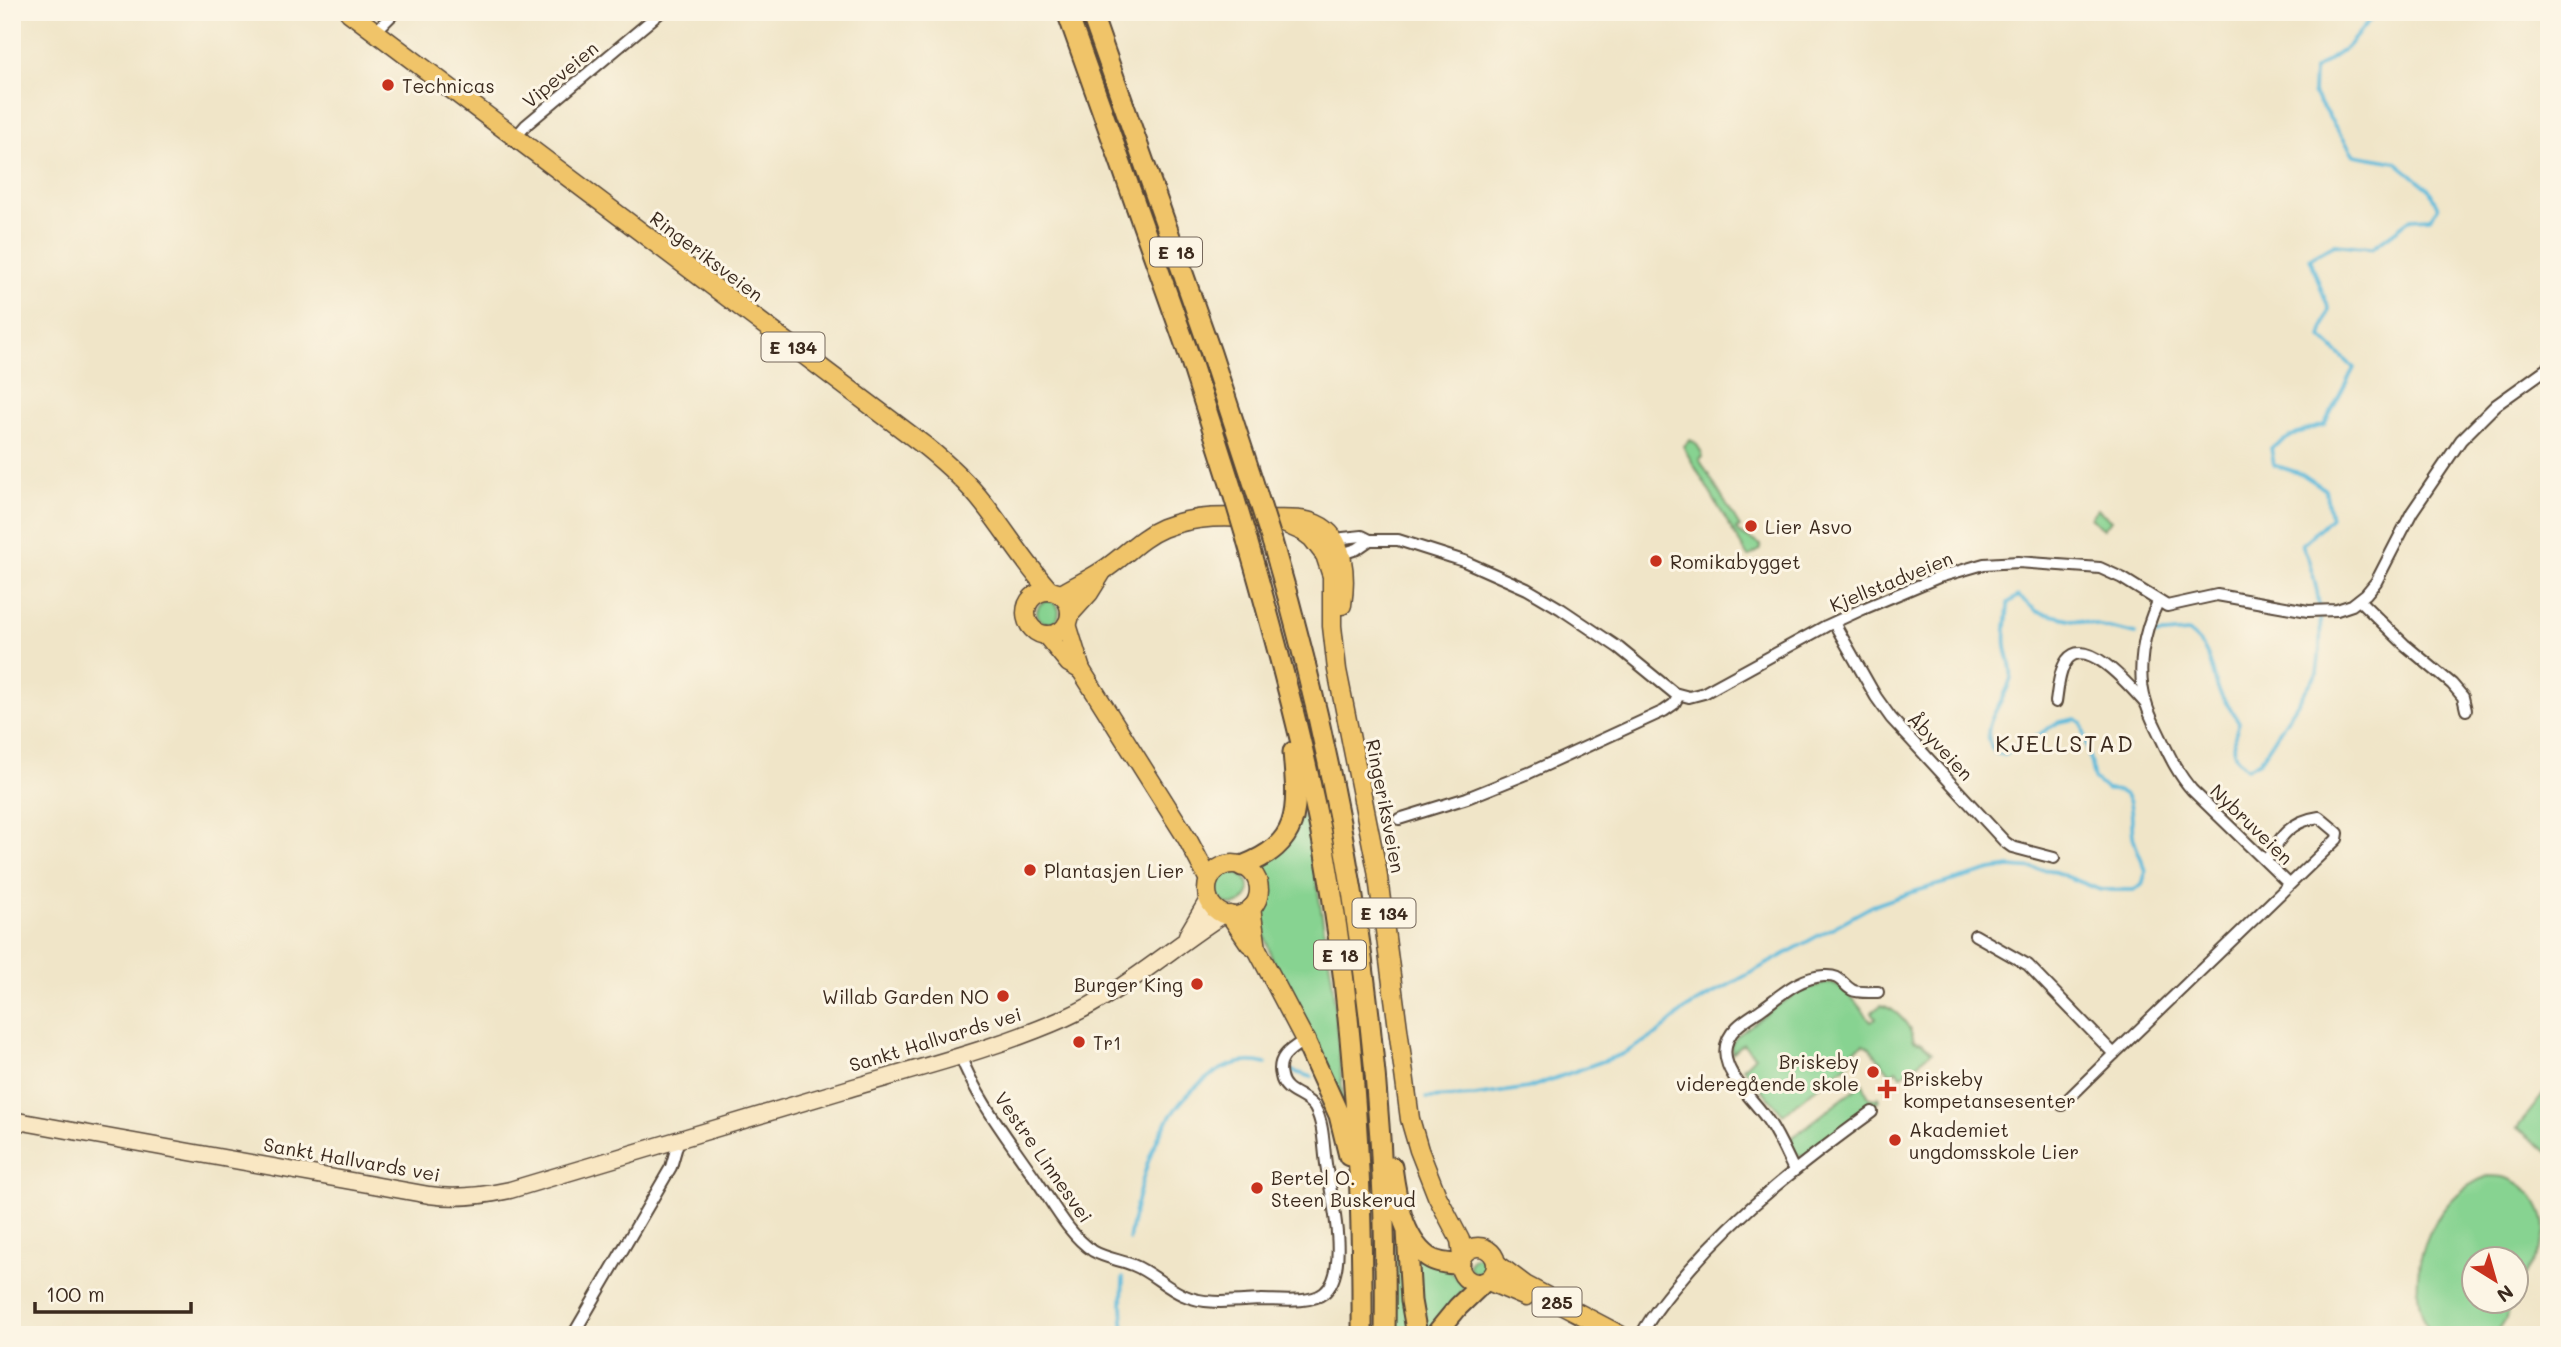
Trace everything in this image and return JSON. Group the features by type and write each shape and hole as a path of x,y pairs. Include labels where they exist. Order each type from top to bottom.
{"highway":[{"name":"E 18","path":"1068,12 1189,355 1232,490 1286,675 1319,823 1337,931 1352,1053 1362,1239 1362,1335"},
{"name":"E 18","path":"1091,12 1211,352 1272,541 1306,663 1342,828 1365,976 1376,1074 1383,1185 1385,1335"},
{"name":"E 18","path":"1234,865 1262,858 1277,847 1292,823 1295,782 1292,740 1283,698 1286,675"},
{"name":"E 18","path":"1305,1040 1343,1127 1350,1166 1353,1214 1362,1239"},
{"name":"E 18","path":"1376,1074 1388,1108 1394,1179 1407,1229 1411,1301 1417,1335"},
{"name":"E 18","path":"1407,1229 1427,1256 1442,1262 1461,1260"},
{"path":"1435,1335 1458,1307 1486,1282"}],"main road":[{"name":"Ringeriksveien","path":"349,12 925,446 955,472 983,502 1018,554 1055,593"},
{"path":"1031,600 1039,593 1055,593 1103,571 1139,541 1177,523 1220,516 1277,520 1304,532 1333,551"},
{"name":"Ringeriksveien","path":"1333,551 1332,626 1340,690 1380,883 1407,1103 1419,1150 1437,1196 1460,1240 1461,1260"},
{"name":"Ringeriksveien","path":"1018,554 1031,600"},
{"path":"1046,635 1058,632 1103,571"},
{"name":"E 134","path":"1055,593 1067,603 1068,619"},
{"name":"E 134","path":"1031,600 1026,612 1028,621 1033,629 1046,635"},
{"name":"E 18","path":"1068,619 1081,670 1188,840 1209,880"},
{"name":"E 18","path":"1046,635 1069,663 1081,670"},
{"name":"E 18","path":"1188,840 1251,872 1258,887 1257,898 1251,908 1257,949 1305,1040"},
{"name":"E 18","path":"1234,865 1214,872 1207,889 1209,898 1213,906 1227,915 1257,949"},
{"name":"Sankt Hallvards vei","path":"1185,939 1209,898"},
{"path":"1227,915 1241,914 1251,908"},
{"name":"Sankt Hallvards vei","path":"12,1120 447,1197 473,1197 510,1190 1025,1034 1088,1006 1140,974 1185,939 1227,915"},
{"name":"Ringeriksveien","path":"1433,1183 1443,1192 1479,1246"},
{"path":"1479,1246 1467,1251 1461,1260 1462,1274 1469,1281 1486,1282 1495,1274 1497,1264"},
{"name":"E 134","path":"1479,1246 1490,1251 1497,1264"},
{"name":"285","path":"1497,1264 1525,1285 1620,1335"},
{"name":"285","path":"1486,1282 1521,1294 1597,1335"}],"street":[{"path":"375,32 395,12"},
{"name":"Vipeveien","path":"515,138 522,128 661,12"},
{"path":"2158,602 2172,606 2217,595 2319,611 2345,608 2359,600 2376,582 2419,501 2461,440 2496,405 2549,367"},
{"path":"1333,551 1370,540 1406,542 1464,561 1527,589 1592,628 1668,690 1678,695"},
{"name":"Kjellstadveien","path":"1399,818 1467,798 1559,760 1664,711 1674,704 1678,695 1689,697 1704,693 1835,622 1939,577 1997,563 2100,568 2122,578 2158,602"},
{"path":"2359,600 2452,684 2463,697 2466,710"},
{"name":"Nybruveien","path":"2062,1105 2289,884 2180,777 2145,702 2142,670 2144,645 2158,602"},
{"name":"Åbyveien","path":"1835,622 1876,697 1891,718 2006,842 2012,847 2054,858"},
{"path":"2056,702 2067,660 2074,654 2081,653 2107,664 2145,702"},
{"path":"2266,861 2290,827 2300,821 2319,817 2338,833 2337,839 2289,884"},
{"path":"1975,935 2028,965 2114,1054"},
{"path":"1794,1170 1769,1122 1730,1073 1725,1051 1729,1038 1737,1027 1786,991 1813,978 1838,978 1852,990 1878,992"},
{"name":"Vestre Linnesvei","path":"960,1055 977,1091 1061,1216 1093,1251 1135,1266 1183,1295 1193,1298 1219,1301 1307,1299 1321,1295 1329,1288 1336,1269 1337,1253 1334,1203 1326,1169 1322,1132 1314,1106 1285,1086 1281,1076 1280,1066 1286,1051 1305,1040"},
{"path":"1641,1335 1668,1295 1747,1209 1872,1112"},
{"path":"573,1335 671,1167 679,1139"}],"green space":[{"path":"1690,440 1700,449 1703,457 1699,459 1740,527 1736,529 1761,545 1760,550 1748,557 1685,450 1684,446"},
{"path":"2097,509 2111,520 2104,529 2090,518"},
{"path":"1048,601 1056,604 1059,612 1056,620 1048,623 1040,620 1037,612 1040,604"},
{"path":"1306,816 1332,978 1344,1107 1271,956 1259,917 1265,892 1264,878 1260,870 1298,817"},
{"path":"1233,873 1244,878 1249,889 1244,900 1233,905 1222,900 1217,889 1222,878"},
{"path":"1833,983 1845,989 1871,1021 1876,1018 1872,1012 1881,1005 1892,1010 1906,1024 1914,1041 1922,1043 1932,1052 1901,1076 1896,1070 1891,1074 1870,1048 1863,1044 1846,1056 1850,1062 1783,1114 1743,1068 1755,1056 1743,1044 1732,1053 1731,1045 1737,1036 1782,1002 1806,989"},
{"path":"1863,1083 1869,1098 1878,1097 1880,1100 1808,1156 1799,1156 1793,1152 1790,1144 1793,1137"},
{"path":"2549,1087 2549,1153 2517,1128"},
{"path":"2488,1176 2502,1177 2518,1183 2532,1196 2542,1213 2545,1232 2543,1241 2530,1267 2530,1246 2460,1246 2460,1316 2507,1316 2506,1319 2495,1335 2432,1335 2422,1314 2418,1291 2419,1267 2425,1244 2436,1221 2450,1202 2468,1186"},
{"path":"1396,1215 1413,1335 1396,1335"},
{"path":"1414,1252 1452,1273 1465,1287 1434,1328 1422,1335"},
{"path":"1477,1257 1483,1259 1483,1271 1477,1273 1471,1271 1469,1265 1471,1259"}],"waterway":[{"path":"2153,635 2188,632 2201,645 2209,658 2218,689 2239,722 2233,747 2236,757 2247,768 2260,761 2317,673 2319,607 2313,576 2302,544 2331,518 2325,489 2302,474 2274,465 2271,448 2297,433 2324,425 2354,368 2321,337 2329,310 2310,258 2335,244 2372,248 2411,219 2430,218 2438,208 2429,189 2396,162 2354,155 2313,93 2314,70 2347,47 2377,12"},
{"path":"1426,1098 1475,1096 1528,1088 1623,1054 1657,1034 1687,1008 1872,906 1916,891 2010,867 2050,870 2101,890 2134,890 2142,885 2146,871 2134,840 2129,800 2125,794 2107,790 2094,779 2082,723 2076,719 2059,722 2005,755 1995,753 1988,734 1993,715 2011,678 2006,641 2008,603 2018,596 2038,612 2136,634"},
{"path":"1129,1240 1145,1171 1163,1128 1176,1109 1191,1091 1223,1068 1244,1062 1266,1064"},
{"path":"1292,1071 1312,1077"},
{"path":"1123,1278 1124,1335"}],"place":[{"name":"Technicas","path":"388,85"},
{"name":"Lier Asvo","path":"1751,526"},
{"name":"Romikabygget","path":"1656,561"},
{"name":"Plantasjen Lier","path":"1030,870"},
{"name":"Burger King","path":"1197,984"},
{"name":"Willab Garden NO","path":"1003,996"},
{"name":"Tr1","path":"1079,1042"},
{"name":"Briskeby videregående skole","path":"1873,1072"},
{"name":"Briskeby kompetansesenter","path":"1887,1089"},
{"name":"Akademiet ungdomsskole Lier","path":"1895,1140"},
{"name":"Bertel O. Steen Buskerud","path":"1257,1188"}],"district":[{"name":"KJELLSTAD","path":"2065,743"}]}
